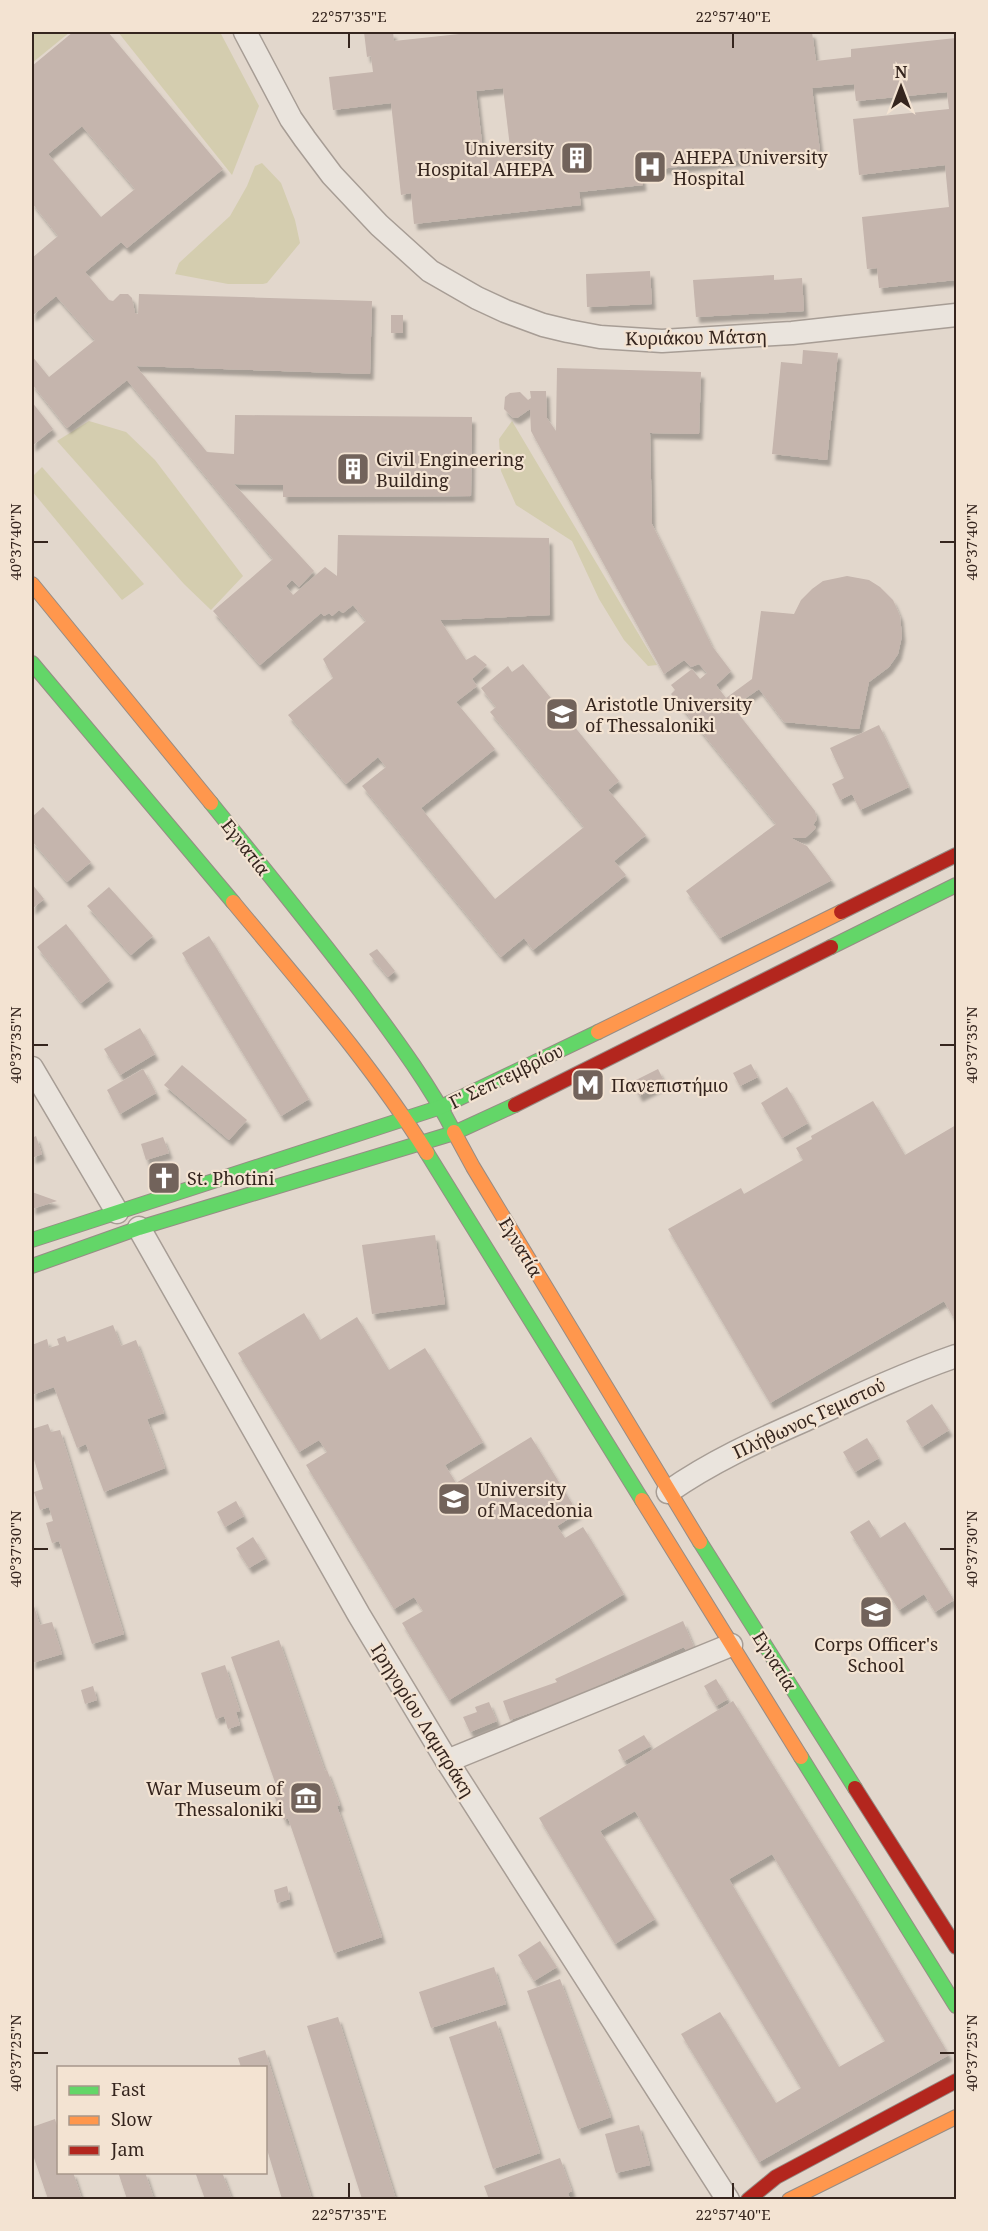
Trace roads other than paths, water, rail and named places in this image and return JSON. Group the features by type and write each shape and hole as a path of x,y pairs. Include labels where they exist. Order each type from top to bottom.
{"main road":[{"name":"Εγνατία","path":"32,584 327,947 396,1039 441,1107 454,1133 668,1492 957,1947"},
{"name":"Εγνατία","path":"32,663 333,1022 406,1120 957,2006"},
{"name":"Γ' Σεπτεμβρίου","path":"32,1240 441,1107 957,855"},
{"name":"Γ' Σεπτεμβρίου","path":"32,1266 139,1228 454,1133 496,1115 710,1005 957,885"},
{"path":"748,2199 776,2177 957,2081"},
{"path":"789,2199 957,2117"}],"street":[{"name":"Κυριάκου Μάτση","path":"244,32 300,133 332,175 379,225 430,271 505,311 543,325 568,331 600,337 662,341 792,333 957,315"},
{"path":"32,1068 117,1212"},
{"name":"Γρηγορίου Λαμπράκη","path":"139,1228 359,1615 447,1761 728,2199"},
{"name":"Πλήθωνος Γεμιστού","path":"668,1492 705,1467 745,1447 903,1375 957,1356"},
{"path":"447,1761 731,1645"}],"place":[{"name":"University Hospital AHEPA","path":"577,158"},
{"name":"AHEPA University Hospital","path":"650,167"},
{"name":"Civil Engineering Building","path":"353,469"},
{"name":"Aristotle University of Thessaloniki","path":"562,714"},
{"name":"Πανεπιστήμιο","path":"588,1085"},
{"name":"St. Photini","path":"164,1178"},
{"name":"University of Macedonia","path":"454,1499"},
{"name":"Corps Officer's School","path":"876,1612"},
{"name":"War Museum of Thessaloniki","path":"306,1798"}]}
